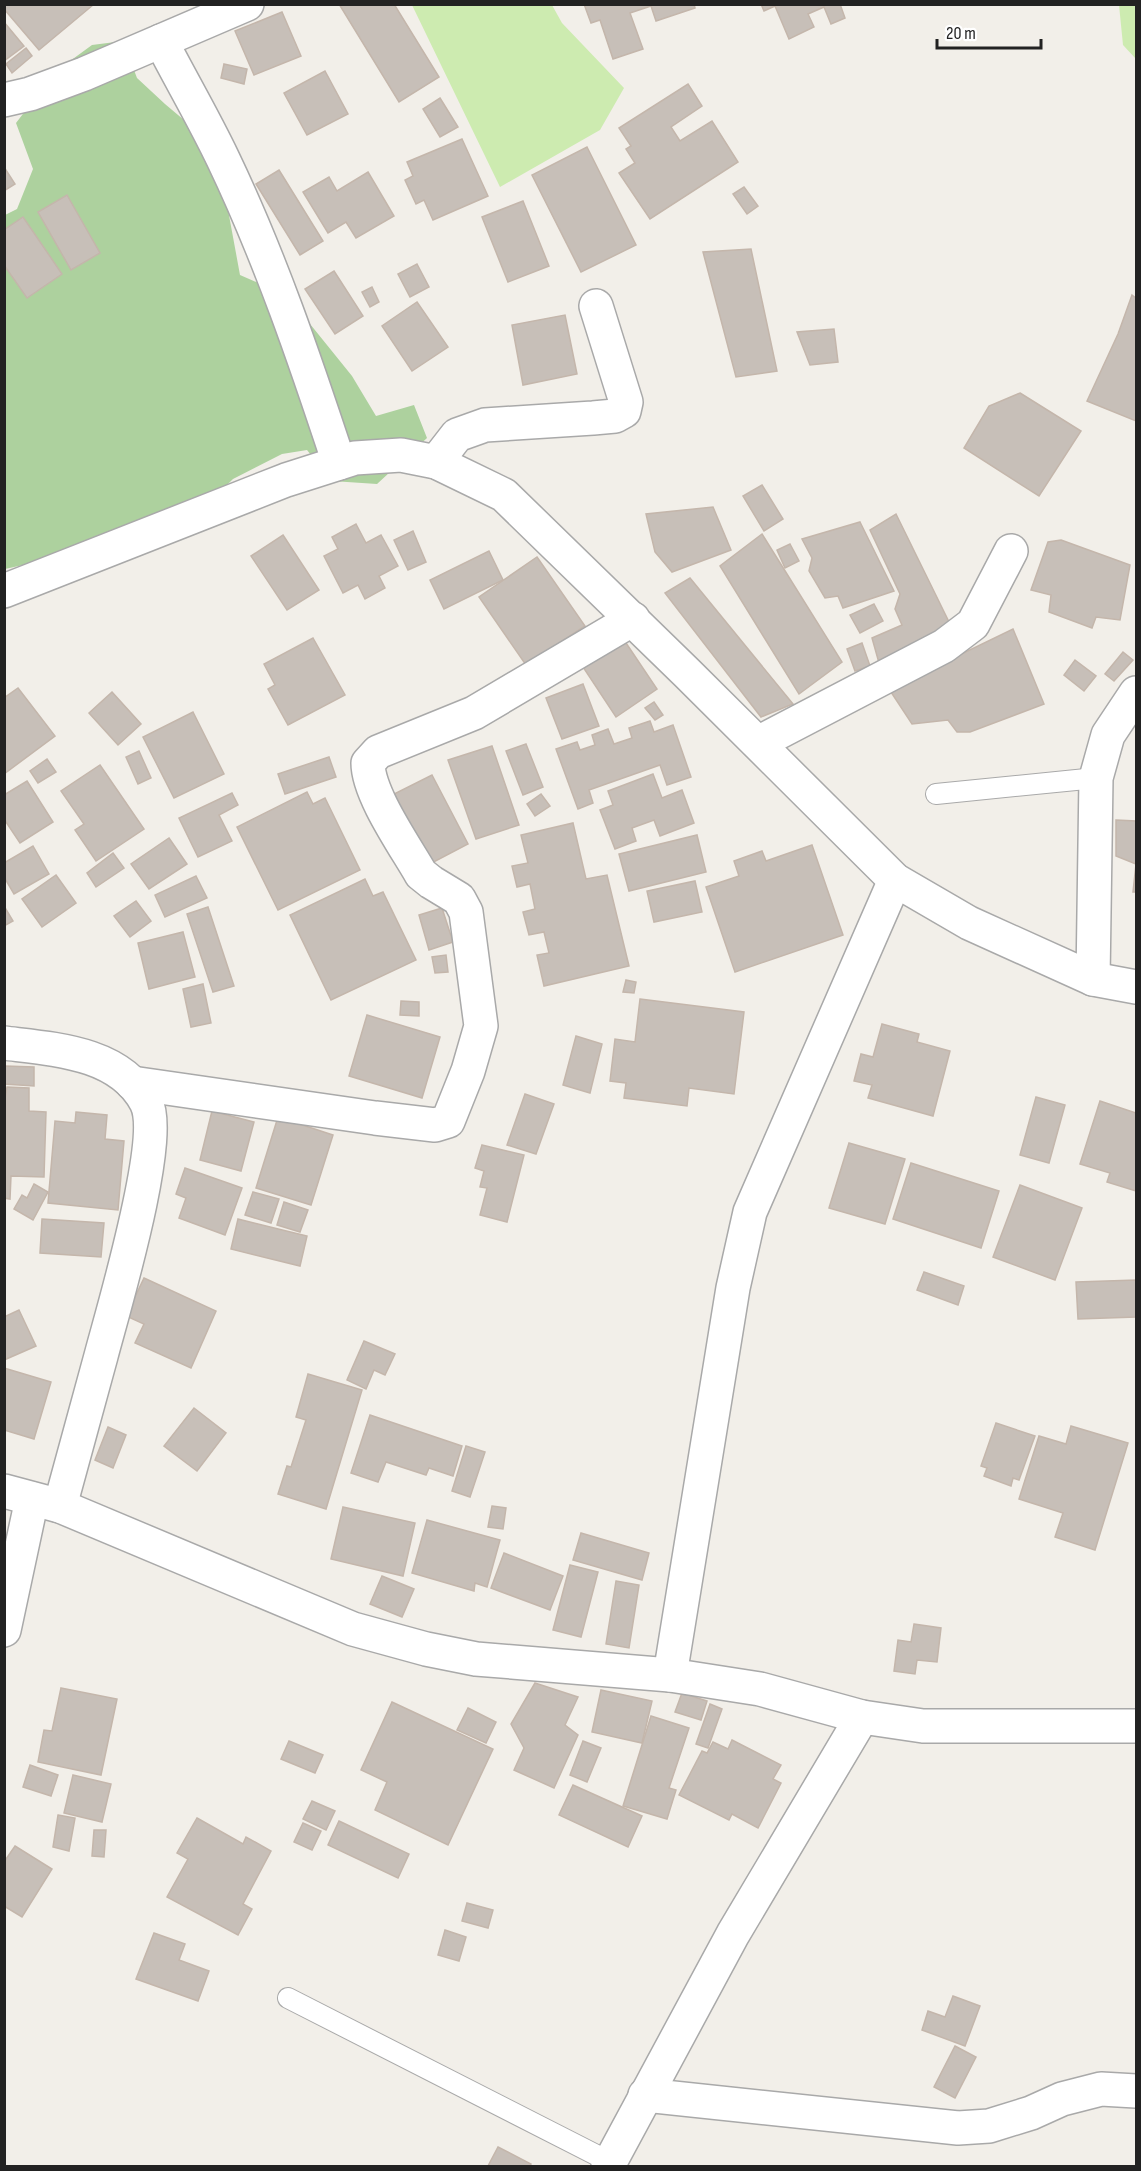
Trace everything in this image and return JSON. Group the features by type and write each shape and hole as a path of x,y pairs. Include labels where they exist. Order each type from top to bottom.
{"street":[{"path":"4,100 41,90 247,4"},
{"path":"161,41 223,158 256,235 301,349 339,463"},
{"path":"436,462 457,435 485,425 615,416 624,411 626,402 596,306"},
{"path":"4,591 286,480 355,458 401,455 436,462 504,495 895,880 969,923 1093,979 1137,987"},
{"path":"758,743 944,646 973,624 1011,551"},
{"path":"132,1083 375,1118 435,1125 448,1121 468,1071 481,1026 466,912 459,899 421,874 376,796 368,772 368,763 378,752 474,712 633,620"},
{"path":"1093,979 1096,778 1108,735 1137,693"},
{"path":"670,1675 733,1288 750,1212 895,880"},
{"path":"4,1043 61,1050 98,1061 132,1083 147,1103 150,1121 148,1153 134,1233 32,1498 4,1630"},
{"path":"32,1498 353,1629 476,1659 670,1675 760,1689 862,1717 923,1726 1137,1726"},
{"path":"609,2164 733,1934 862,1717"},
{"path":"645,2095 958,2128 988,2126 1031,2113 1062,2099 1101,2090 1137,2091"}],"lane":[{"path":"936,794 1096,778"},
{"path":"288,1998 609,2164"}],"green space":[{"path":"412,5 552,5 562,23 624,88 600,130 500,187"},
{"path":"1119,5 1136,5 1136,59 1123,45"},
{"path":"123,41 137,78 197,131 226,199 240,275 279,292 306,319 352,376 376,416 414,405 427,438 377,484 332,481 307,450 282,454 233,479 181,530 5,569 5,215 17,209 33,169 16,123 55,72 92,45"}],"building":[{"path":"4,4 93,5 39,50 4,9"},
{"path":"339,4 394,4 439,77 399,102"},
{"path":"584,4 694,4 695,8 656,21 651,6 630,13 643,49 613,59 600,20 591,23"},
{"path":"761,4 840,4 845,18 831,24 824,7 808,14 814,27 789,39 775,6 764,11"},
{"path":"282,12 301,56 254,75 235,31"},
{"path":"4,22 24,46 4,61"},
{"path":"26,48 32,56 12,73 6,64"},
{"path":"224,64 247,69 244,84 221,78"},
{"path":"325,71 348,114 307,135 284,93"},
{"path":"688,84 702,106 671,127 680,141 712,121 738,162 650,219 619,173 635,163 626,149 631,146 619,128"},
{"path":"440,98 458,127 440,137 423,109"},
{"path":"462,139 488,196 433,220 424,200 416,204 405,180 413,176 407,162"},
{"path":"587,147 636,245 581,272 532,175"},
{"path":"4,167 15,184 4,191"},
{"path":"279,170 323,241 300,255 256,184"},
{"path":"368,172 394,216 356,238 346,222 328,233 303,192 329,177 337,191"},
{"path":"744,187 758,206 747,214 733,194"},
{"path":"67,195 100,253 71,270 38,212"},
{"path":"523,201 549,266 508,282 482,217"},
{"path":"23,217 62,274 27,298 4,265 4,230"},
{"path":"751,249 777,371 736,377 703,252"},
{"path":"417,264 429,287 410,297 398,274"},
{"path":"334,271 363,316 335,334 305,289"},
{"path":"372,287 379,302 370,307 362,292"},
{"path":"1132,295 1136,298 1136,421 1087,401 1118,334"},
{"path":"417,302 448,347 412,371 382,326"},
{"path":"565,315 577,374 523,385 512,325"},
{"path":"834,329 838,362 810,365 797,332"},
{"path":"1020,393 1081,431 1039,496 964,448 989,406"},
{"path":"762,485 783,519 764,531 743,496"},
{"path":"713,507 731,550 672,572 655,552 646,514"},
{"path":"896,514 954,632 879,663 872,638 902,625 895,609 900,594 870,530"},
{"path":"860,522 894,591 843,608 838,596 825,598 809,571 812,558 802,539"},
{"path":"356,524 366,543 381,535 398,566 379,576 385,588 365,599 358,585 343,593 324,556 338,549 332,537"},
{"path":"413,531 426,562 408,570 394,540"},
{"path":"762,534 842,662 799,694 720,566"},
{"path":"283,535 319,590 287,610 251,556"},
{"path":"1061,540 1130,565 1120,620 1096,617 1092,628 1049,612 1051,595 1031,590 1048,542"},
{"path":"790,544 799,561 785,568 777,550"},
{"path":"489,551 503,580 444,609 430,580"},
{"path":"537,557 585,626 526,665 479,597"},
{"path":"690,578 793,704 761,717 665,593"},
{"path":"874,604 883,621 860,633 850,615"},
{"path":"1013,629 1044,704 970,732 957,732 948,720 912,724 889,689"},
{"path":"313,638 345,695 288,725 268,689 275,685 264,664"},
{"path":"624,640 657,689 616,717 583,667"},
{"path":"862,643 870,666 855,671 847,649"},
{"path":"1123,652 1133,660 1114,681 1105,674"},
{"path":"1075,660 1096,676 1084,691 1064,675"},
{"path":"583,684 599,726 562,739 546,698"},
{"path":"18,688 55,736 4,774 4,698"},
{"path":"112,692 141,724 118,745 89,713"},
{"path":"654,702 663,715 655,720 645,708"},
{"path":"193,712 224,774 174,798 143,737"},
{"path":"650,721 654,732 673,725 691,777 667,785 660,765 589,790 593,803 578,809 556,749 577,742 580,750 595,745 592,735 608,729 614,744 632,738 629,728"},
{"path":"526,744 543,787 523,795 506,751"},
{"path":"492,746 519,825 476,839 448,760"},
{"path":"139,751 151,778 138,784 126,757"},
{"path":"329,757 336,777 285,794 278,774"},
{"path":"47,759 56,772 38,783 30,771"},
{"path":"100,765 144,829 96,861 75,830 84,824 61,791"},
{"path":"653,774 662,798 682,790 694,823 660,836 654,820 632,828 636,841 615,849 600,810 613,805 608,791"},
{"path":"432,775 468,844 426,866 390,796"},
{"path":"27,781 53,822 20,843 4,819 4,795"},
{"path":"307,792 313,804 325,798 360,870 278,910 237,827"},
{"path":"232,793 238,805 219,815 232,841 198,857 179,818"},
{"path":"541,794 550,806 535,816 527,804"},
{"path":"1116,820 1136,821 1136,864 1116,856"},
{"path":"573,823 586,879 607,875 629,966 544,986 537,955 549,953 544,932 529,935 523,912 535,909 530,884 517,887 512,866 528,863 521,835"},
{"path":"697,835 706,872 629,891 619,854"},
{"path":"169,838 187,864 149,889 131,864"},
{"path":"812,845 843,935 735,972 706,887 739,876 734,861 762,851 766,861"},
{"path":"33,846 49,874 14,894 4,877 4,863"},
{"path":"113,853 124,868 96,887 87,873"},
{"path":"1136,864 1136,892 1133,892"},
{"path":"56,875 76,903 42,927 22,899"},
{"path":"196,876 207,898 165,917 155,895"},
{"path":"365,879 373,896 383,892 416,960 331,1000 290,915"},
{"path":"695,881 702,912 654,922 647,891"},
{"path":"136,901 151,921 130,937 114,916"},
{"path":"4,906 13,921 4,926"},
{"path":"208,907 234,986 213,992 187,914"},
{"path":"442,908 453,942 429,950 419,915"},
{"path":"183,932 195,977 149,989 138,943"},
{"path":"446,955 448,972 435,973 432,957"},
{"path":"626,980 636,982 634,993 623,992"},
{"path":"203,984 211,1023 191,1027 183,989"},
{"path":"640,999 744,1012 734,1094 689,1088 687,1106 624,1098 626,1083 610,1081 615,1039 635,1042"},
{"path":"401,1001 419,1002 419,1016 400,1015"},
{"path":"367,1015 440,1037 422,1098 349,1076"},
{"path":"882,1024 919,1034 917,1042 950,1051 933,1116 868,1098 872,1085 854,1081 861,1054 873,1057"},
{"path":"576,1036 602,1044 590,1093 563,1085"},
{"path":"5,1066 34,1067 34,1086 4,1084"},
{"path":"7,1087 29,1088 29,1111 46,1112 44,1177 11,1176 10,1199 4,1198 4,1103"},
{"path":"525,1094 554,1104 536,1154 507,1145"},
{"path":"1036,1097 1065,1105 1049,1163 1020,1155"},
{"path":"1100,1101 1136,1113 1136,1191 1107,1182 1110,1173 1080,1164"},
{"path":"212,1111 254,1122 241,1171 200,1160"},
{"path":"76,1112 107,1115 105,1139 124,1141 118,1210 48,1203 55,1121 75,1123"},
{"path":"278,1117 333,1135 311,1205 256,1188"},
{"path":"849,1143 905,1159 885,1224 829,1208"},
{"path":"482,1145 524,1155 507,1222 480,1215 487,1188 480,1187 484,1171 475,1168"},
{"path":"911,1163 999,1191 981,1248 893,1219"},
{"path":"185,1168 242,1188 225,1235 179,1218 186,1198 176,1194"},
{"path":"34,1184 48,1192 33,1220 14,1209 22,1195 27,1198"},
{"path":"1020,1185 1082,1208 1055,1280 993,1257"},
{"path":"253,1192 279,1199 271,1223 245,1215"},
{"path":"284,1202 308,1210 300,1232 277,1225"},
{"path":"42,1219 104,1223 101,1257 40,1253"},
{"path":"238,1219 307,1236 300,1266 231,1249"},
{"path":"924,1272 964,1286 958,1305 917,1290"},
{"path":"144,1278 216,1311 191,1368 135,1343 144,1324 126,1316"},
{"path":"1136,1280 1136,1317 1078,1319 1076,1282"},
{"path":"19,1310 36,1346 4,1360 4,1317"},
{"path":"364,1341 395,1354 385,1375 374,1370 366,1389 347,1380"},
{"path":"4,1368 51,1382 34,1439 4,1430"},
{"path":"308,1374 362,1390 326,1509 278,1494 287,1466 291,1467 306,1420 296,1417"},
{"path":"194,1408 226,1433 197,1471 164,1446"},
{"path":"370,1415 462,1446 453,1476 429,1468 426,1475 386,1462 378,1482 351,1473"},
{"path":"996,1423 1035,1436 1019,1480 1013,1478 1011,1486 984,1476 987,1468 981,1466"},
{"path":"1071,1426 1128,1443 1095,1550 1055,1537 1063,1513 1019,1499 1039,1436 1066,1444"},
{"path":"108,1427 126,1435 113,1468 95,1460"},
{"path":"466,1446 485,1452 470,1497 452,1491"},
{"path":"492,1506 506,1508 503,1529 488,1527"},
{"path":"343,1507 415,1523 403,1576 331,1559"},
{"path":"427,1520 500,1540 487,1587 475,1583 474,1591 412,1573"},
{"path":"581,1533 649,1553 642,1580 573,1560"},
{"path":"504,1553 563,1576 550,1610 491,1588"},
{"path":"570,1565 598,1572 581,1637 553,1630"},
{"path":"382,1576 414,1589 402,1617 370,1604"},
{"path":"616,1581 639,1585 629,1648 606,1644"},
{"path":"914,1624 941,1628 937,1662 917,1660 915,1674 894,1671 898,1640 911,1642"},
{"path":"535,1683 578,1697 565,1725 578,1735 554,1788 514,1770 524,1748 511,1724"},
{"path":"61,1688 117,1699 101,1775 38,1762 44,1730 52,1731"},
{"path":"601,1690 652,1701 642,1743 592,1732"},
{"path":"682,1693 707,1701 701,1720 675,1712"},
{"path":"392,1702 493,1749 448,1845 375,1810 387,1782 361,1770"},
{"path":"710,1704 722,1709 708,1748 696,1744"},
{"path":"468,1708 496,1722 486,1743 457,1730"},
{"path":"651,1716 689,1728 669,1788 676,1790 667,1819 623,1806"},
{"path":"732,1740 781,1765 773,1779 781,1783 758,1828 732,1814 729,1820 679,1795 702,1751 707,1753 713,1742 728,1749"},
{"path":"289,1741 323,1755 315,1773 281,1759"},
{"path":"583,1741 601,1748 587,1782 570,1775"},
{"path":"30,1765 58,1775 51,1796 23,1787"},
{"path":"73,1775 111,1784 102,1822 64,1813"},
{"path":"573,1785 642,1816 628,1847 559,1815"},
{"path":"312,1801 335,1811 326,1830 303,1819"},
{"path":"58,1815 75,1818 69,1851 53,1847"},
{"path":"197,1818 243,1844 246,1837 271,1851 243,1904 252,1909 238,1935 167,1897 188,1859 177,1853"},
{"path":"339,1821 409,1854 398,1878 328,1845"},
{"path":"303,1823 321,1831 312,1850 294,1842"},
{"path":"94,1830 106,1830 104,1857 92,1856"},
{"path":"15,1846 52,1869 22,1917 4,1906 4,1862"},
{"path":"467,1903 493,1910 488,1928 462,1921"},
{"path":"445,1930 466,1937 459,1961 438,1955"},
{"path":"154,1933 185,1944 179,1960 209,1971 198,2001 136,1979"},
{"path":"953,1996 980,2006 965,2046 922,2030 928,2011 945,2017"},
{"path":"955,2046 976,2057 955,2098 934,2087"},
{"path":"498,2147 531,2164 530,2166 488,2166"}]}
